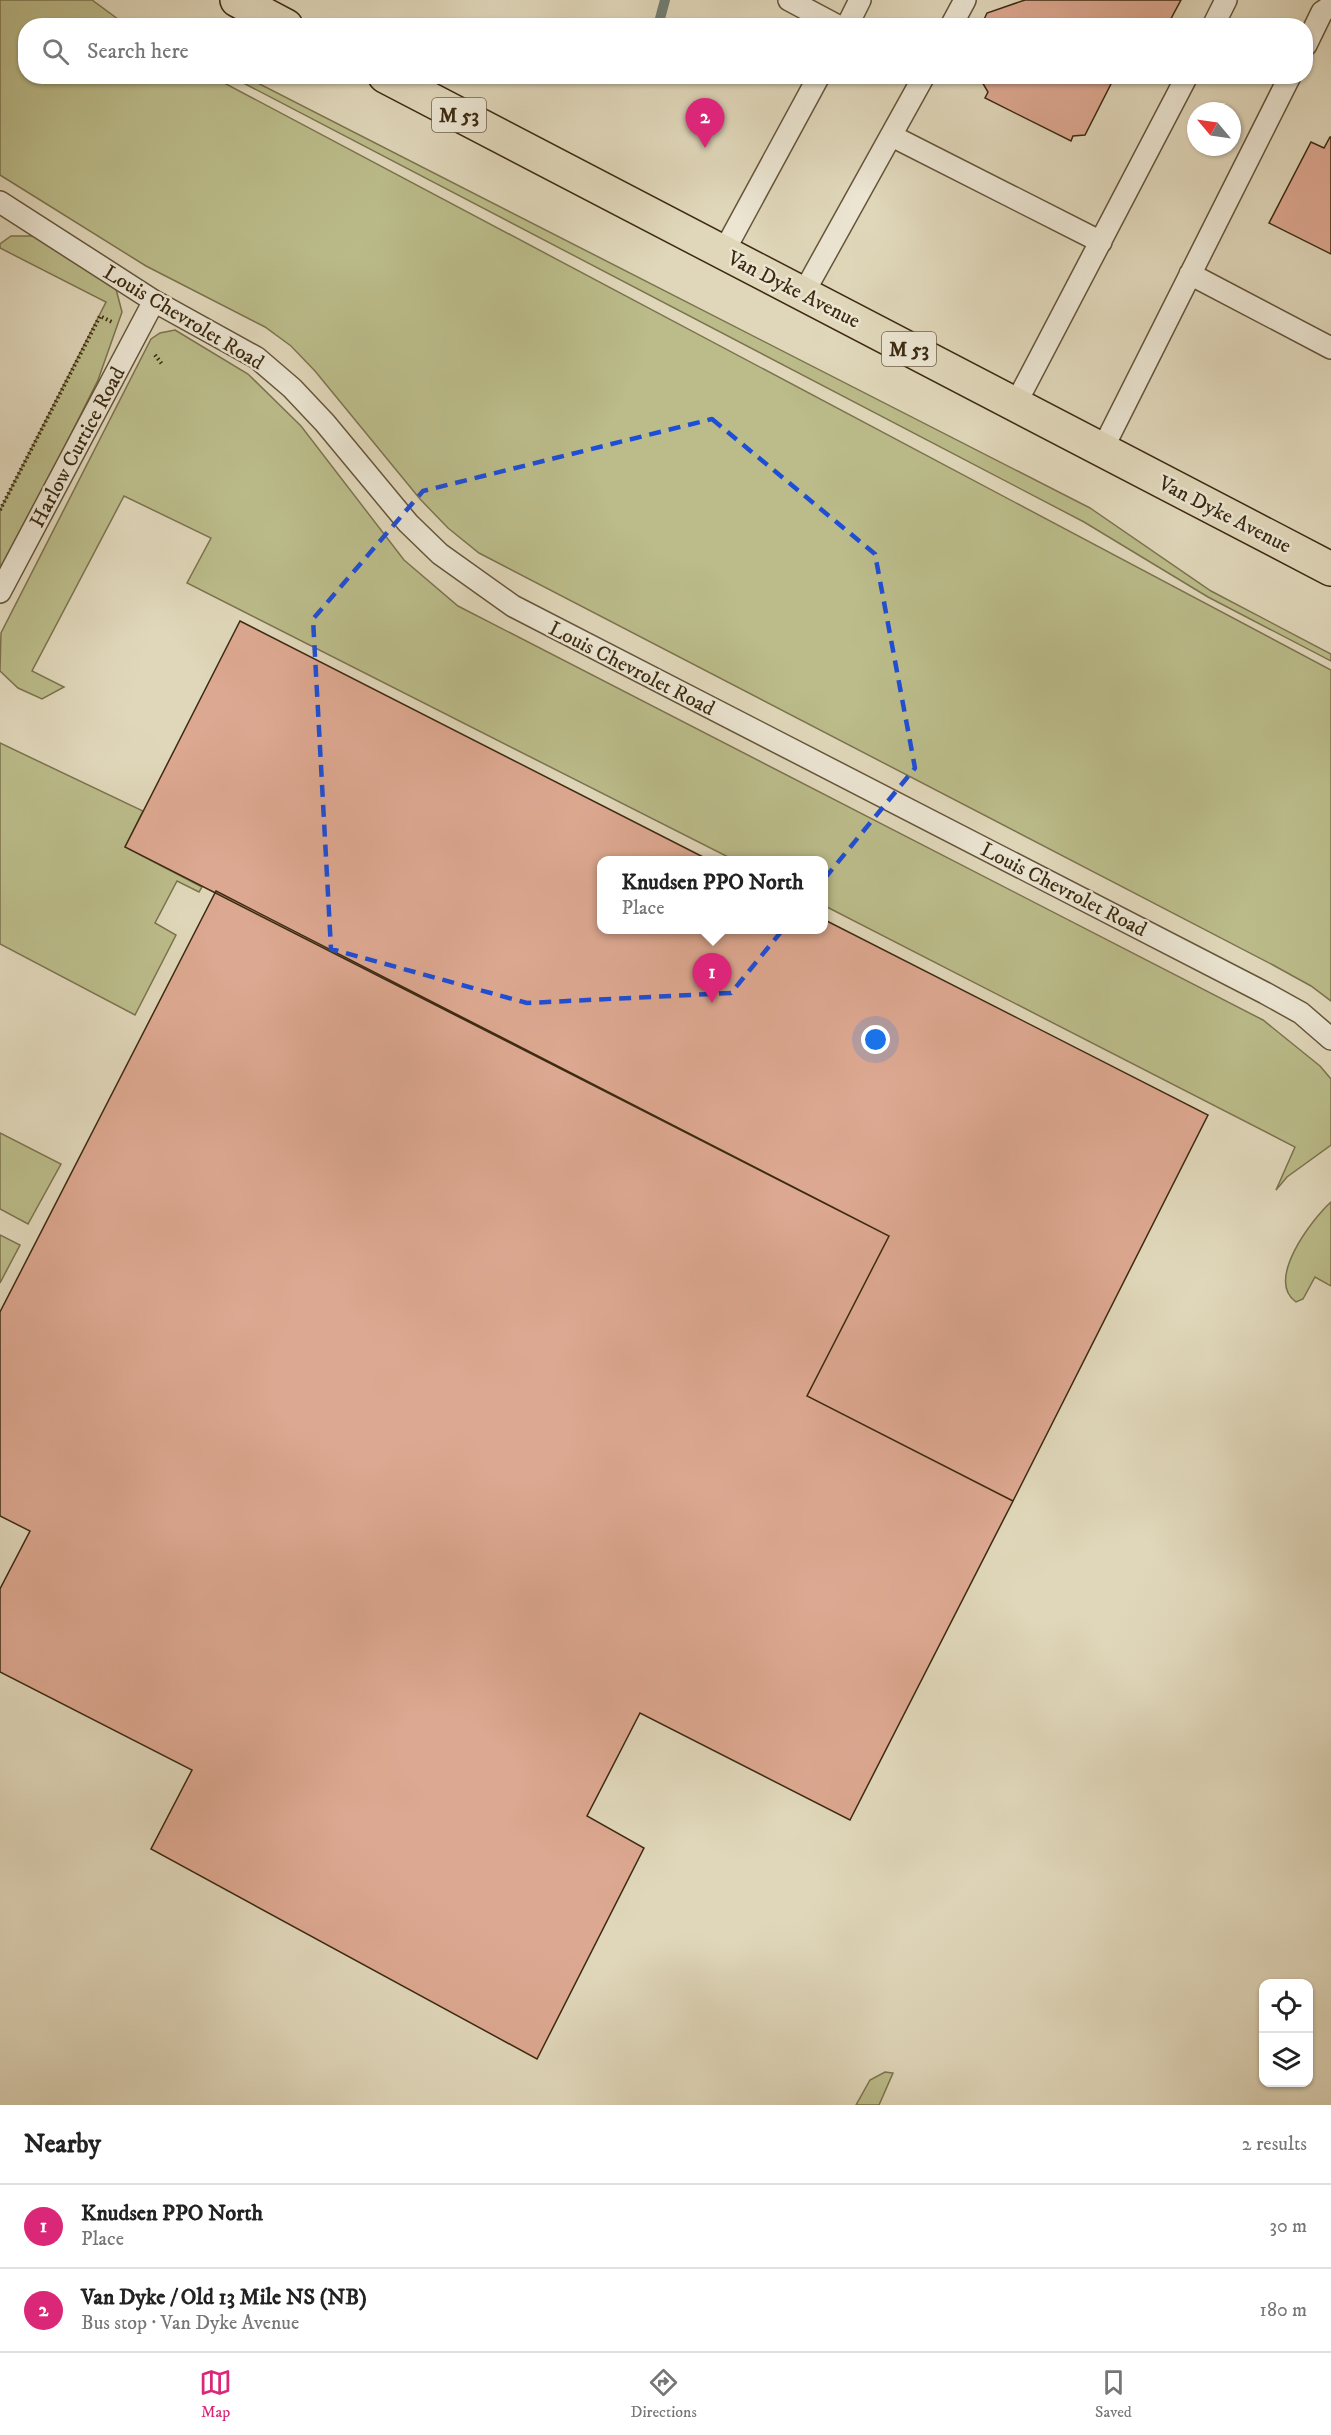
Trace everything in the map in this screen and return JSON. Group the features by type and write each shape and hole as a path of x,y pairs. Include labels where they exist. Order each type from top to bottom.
{"main road":[{"path":"237,0 271,18"},
{"name":"Van Dyke Avenue","path":"400,84 1102,450 1328,561"}],"lane":[{"path":"789,0 823,18"},
{"path":"851,18 860,0"},
{"path":"955,18 964,0"},
{"path":"1217,18 1226,0"},
{"path":"1313,29 1322,12 1331,6"},
{"path":"723,253 815,84"},
{"path":"803,294 920,84"},
{"path":"1015,405 1182,84"},
{"path":"1102,450 1286,84"},
{"path":"892,136 1101,242"},
{"name":"Louis Chevrolet Road","path":"0,202 154,301 257,358 325,423 408,523 440,554 513,606 1265,993 1301,1013 1331,1039"},
{"path":"1190,274 1331,348"},
{"name":"Harlow Curtice Road","path":"0,592 154,301"}],"highlighted area":[{"path":"712,419 875,554 915,768 731,993 527,1003 331,949 313,619 423,491"}],"green space":[{"path":"0,0 92,0 116,18 18,18 18,84 226,84 1331,670 1331,1001 1311,986 1273,965 479,553 448,528 420,499 315,371 291,346 265,327 146,266 0,175"},
{"path":"245,84 260,84 1090,508 1211,591 1331,654 1331,661 1208,597 1084,522"},
{"path":"11,236 33,236 85,262 116,289 122,312 98,380 0,576 0,510 106,302 0,248 0,244"},
{"path":"175,330 248,374 301,426 404,560 458,606 1263,1020 1320,1066 1331,1079 1331,1145 1287,1177 1276,1190 1295,1147 828,908 828,856 726,856 187,583 211,538 124,496 32,671 64,687 42,699 18,688 0,671 1,633 151,339 160,333"},
{"path":"0,743 143,811 125,847 202,887 199,892 177,881 155,923 176,935 135,1015 0,944"},
{"path":"0,1133 61,1164 28,1224 0,1209"},
{"path":"1331,1202 1331,1286 1315,1277 1303,1299 1296,1302 1288,1292 1286,1279 1288,1265 1303,1235"},
{"path":"0,1235 20,1245 0,1283"},
{"path":"885,2072 893,2073 879,2105 856,2105 870,2080"}],"building":[{"path":"1025,0 1181,0 1171,18 985,18 987,13"},
{"path":"983,84 1111,84 1085,135 1073,136 1071,141 985,98 988,92"},
{"path":"1330,137 1331,254 1269,223 1311,142 1324,148"},
{"path":"240,621 701,856 597,856 597,934 828,934 828,922 1208,1115 1013,1501 807,1396 889,1236 125,847"},
{"path":"216,891 889,1236 807,1396 1013,1501 850,1820 640,1713 587,1816 644,1848 537,2059 151,1849 192,1770 0,1672 0,1589 30,1531 0,1516 0,1312"}],"waterway":[{"path":"660,18 665,0"}],"place":[{"name":"Van Dyke / Old 13 Mile NS (NB)","path":"705,148"},
{"name":"Knudsen PPO North","path":"712,1003"}]}
